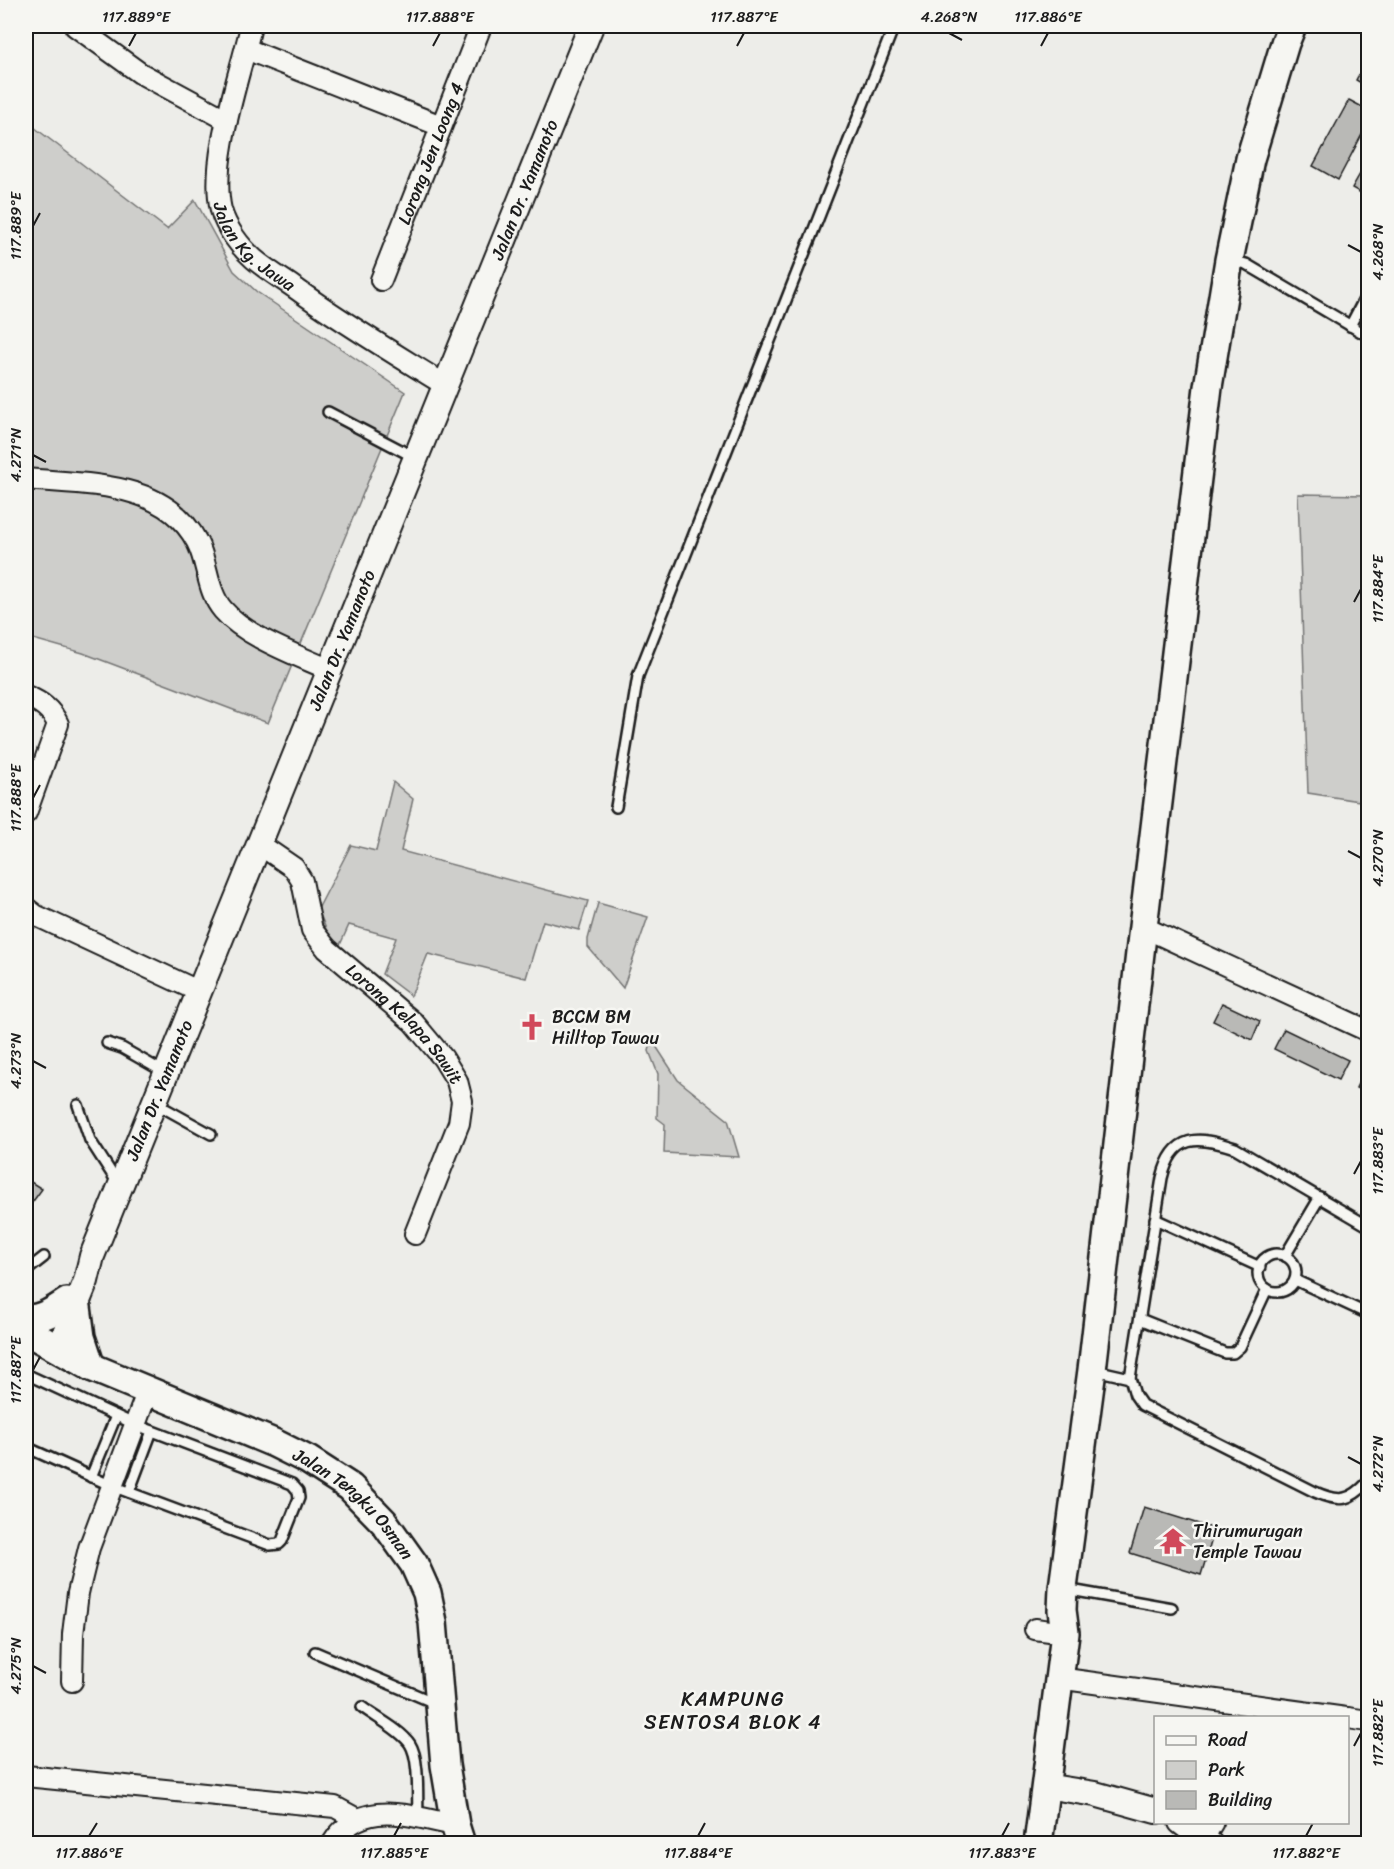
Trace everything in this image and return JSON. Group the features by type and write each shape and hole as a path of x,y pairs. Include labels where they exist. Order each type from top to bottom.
{"main road":[{"path":"1025,1844 1043,1684 1092,1370 1208,387 1229,260 1250,159 1292,26"},
{"path":"26,1319 49,1314 72,1304 91,1367"},
{"name":"Jalan Tengku Osman","path":"44,1342 91,1367 274,1443 308,1460 350,1487 384,1522 414,1564 427,1593 433,1622 445,1765 458,1834"},
{"path":"1038,1844 1058,1678 1055,1618"}],"street":[{"name":"Jalan Kg. Jawa","path":"251,26 227,120 220,165 221,210 229,227 254,259 310,299 445,385"},
{"name":"Lorong Jen Loong 4","path":"381,280 481,26"},
{"name":"Jalan Dr. Yamanoto","path":"44,1342 72,1304 78,1278 92,1256 591,26"},
{"path":"80,27 140,73 227,120"},
{"path":"246,49 441,126"},
{"path":"26,479 122,488 150,498 181,518 197,543 220,608 230,618 245,630 330,670"},
{"path":"26,696 42,703 53,714 58,724 26,813"},
{"name":"Lorong Kelapa Sawit","path":"259,844 294,868 302,881 312,930 327,949 413,1022 443,1058 457,1081 462,1101 459,1123 415,1234"},
{"path":"26,908 35,915 200,992"},
{"path":"1143,927 1368,1031"},
{"path":"72,1681 73,1635 78,1593 89,1548 120,1489 143,1427 148,1390"},
{"path":"1058,1678 1244,1710 1321,1716"},
{"path":"1349,1718 1368,1721"},
{"path":"26,1776 335,1807 357,1819"},
{"path":"1045,1786 1095,1794 1154,1811"},
{"path":"332,1844 342,1831 357,1819 375,1813 389,1812 418,1818 458,1834"},
{"path":"1184,1824 1207,1837"}],"lane":[{"path":"616,807 638,676 894,26"},
{"path":"1229,260 1246,264 1368,336"},
{"path":"1350,326 1367,297"},
{"path":"328,412 416,458"},
{"path":"107,1043 122,1048 166,1073"},
{"path":"155,1102 211,1134"},
{"path":"78,1105 90,1140 120,1187"},
{"path":"1368,1226 1235,1148 1197,1140 1181,1145 1171,1152 1166,1163 1130,1378 1135,1395 1143,1405 1151,1410 1323,1496 1331,1499 1345,1499 1358,1493 1368,1482"},
{"path":"1285,1256 1320,1197"},
{"path":"1155,1219 1260,1267"},
{"path":"1285,1256 1290,1259 1296,1269 1295,1280 1283,1291 1267,1289 1260,1279 1260,1267 1267,1257 1285,1256"},
{"path":"26,1271 44,1257"},
{"path":"1295,1280 1368,1314"},
{"path":"1140,1319 1225,1353 1233,1353 1240,1347 1267,1289"},
{"path":"1092,1370 1130,1378"},
{"path":"26,1374 116,1416 292,1484 298,1491 299,1498 282,1541 279,1544 270,1545 120,1489 26,1447"},
{"path":"91,1477 116,1416"},
{"path":"1055,1618 1172,1608"},
{"path":"315,1652 440,1705"},
{"path":"362,1707 399,1733 410,1744 415,1757 418,1818"}],"green space":[{"path":"26,121 167,229 195,200 234,271 257,292 405,392 268,723 83,653 26,637"},
{"path":"1298,494 1368,495 1368,792 1359,801 1308,793"},
{"path":"393,782 413,799 401,851 588,901 579,930 543,921 526,978 428,954 411,996 382,974 396,938 349,925 340,945 328,934 318,909 351,845 376,851"},
{"path":"598,903 648,917 623,988 588,947"},
{"path":"652,1040 678,1080 728,1120 739,1157 664,1153 665,1124 657,1118 658,1074 649,1051"}],"building":[{"path":"1368,58 1368,87 1356,80"},
{"path":"1349,100 1368,110 1368,123 1338,180 1313,166"},
{"path":"1368,160 1368,197 1352,188"},
{"path":"1222,1003 1260,1021 1252,1040 1213,1021"},
{"path":"1284,1029 1348,1060 1338,1080 1274,1049"},
{"path":"1365,1069 1368,1070 1368,1094 1356,1088"},
{"path":"26,1179 42,1189 26,1211"},
{"name":"Thirumurugan Temple Tawau","path":"1144,1507 1215,1529 1201,1575 1130,1553"}],"place":[{"name":"BCCM BM Hilltop Tawau","path":"532,1027"},
{"name":"Thirumurugan Temple Tawau","path":"1173,1541"}],"district":[{"name":"KAMPUNG SENTOSA BLOK 4","path":"733,1710"}]}
